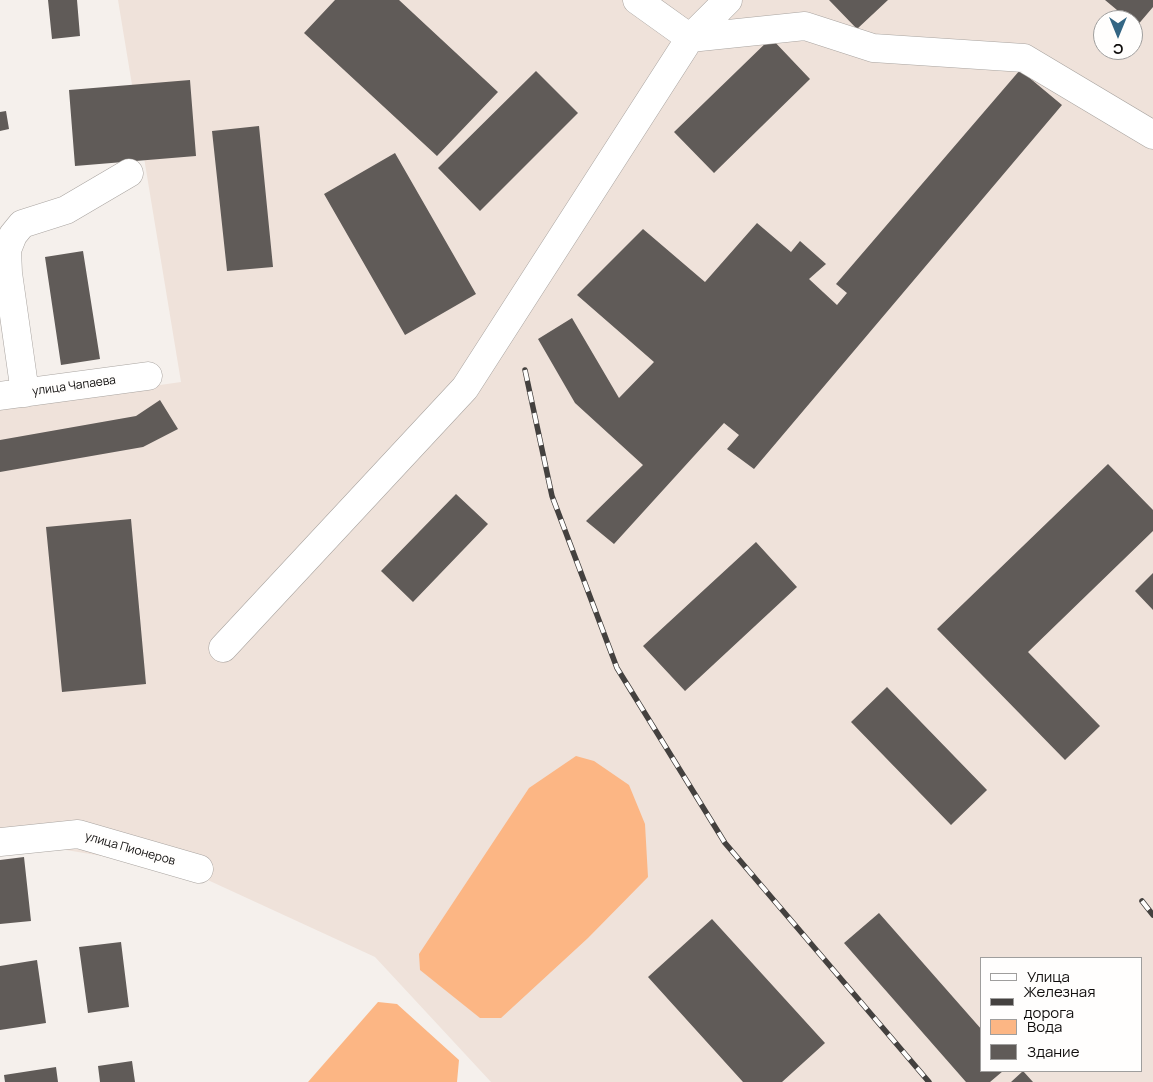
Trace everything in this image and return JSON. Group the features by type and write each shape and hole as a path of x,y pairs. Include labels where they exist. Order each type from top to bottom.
{"street":[{"path":"638,0 690,38 805,26 872,48 1024,58 1153,134"},
{"path":"223,648 465,388 690,38 728,0"},
{"path":"13,395 7,250 13,235 22,224 66,210 129,173"},
{"name":"улица Чапаева","path":"13,395 148,376"},
{"name":"улица Пионеров","path":"0,842 78,834 199,869"}],"shaded area":[{"path":"118,0 1153,0 1153,1082 491,1082 375,957 186,870 0,839 0,408 181,382"}],"water":[{"path":"576,756 594,761 629,785 645,824 648,877 588,938 501,1018 480,1018 420,970 419,954 529,788"},
{"path":"378,1002 397,1004 459,1060 457,1082 308,1082"}],"building":[{"path":"48,0 77,0 80,36 52,39"},
{"path":"335,0 399,0 498,92 437,156 304,33"},
{"path":"829,0 888,0 857,29"},
{"path":"1105,0 1153,0 1153,7 1143,19 1143,10 1117,10"},
{"path":"771,38 810,79 714,173 674,132"},
{"path":"1020,70 1062,105 754,469 727,449 739,435 724,423 614,544 586,521 643,465 575,403 538,339 572,318 619,398 654,362 577,295 643,229 705,282 757,223 791,252 800,241 826,264 809,279 837,305 847,293 836,284"},
{"path":"536,71 578,113 480,211 438,168"},
{"path":"190,80 196,156 75,166 69,90"},
{"path":"6,111 9,129 0,131 0,112"},
{"path":"259,126 273,267 227,271 212,131"},
{"path":"395,153 476,294 405,335 324,194"},
{"path":"83,251 100,359 61,365 45,257"},
{"path":"160,400 178,429 143,447 0,472 0,440 136,416"},
{"path":"1108,464 1153,510 1153,531 1028,652 1100,726 1065,760 937,629"},
{"path":"456,494 488,524 413,602 381,571"},
{"path":"131,519 146,684 62,692 46,527"},
{"path":"756,542 797,587 685,691 643,646"},
{"path":"1153,573 1153,610 1135,591"},
{"path":"887,687 987,790 951,825 851,722"},
{"path":"24,857 31,921 0,924 0,860"},
{"path":"879,913 980,1028 980,1072 1002,1072 990,1082 966,1082 844,943"},
{"path":"712,919 825,1043 782,1082 743,1082 648,977"},
{"path":"121,942 129,1007 88,1013 79,947"},
{"path":"37,960 46,1023 0,1030 0,966"},
{"path":"132,1061 135,1082 100,1082 98,1066"},
{"path":"56,1067 58,1082 5,1082 4,1075"},
{"path":"1024,1072 1033,1082 1011,1082"}],"railway":[{"path":"525,370 552,496 617,668 725,843 929,1082"},
{"path":"1142,901 1153,915"}]}
